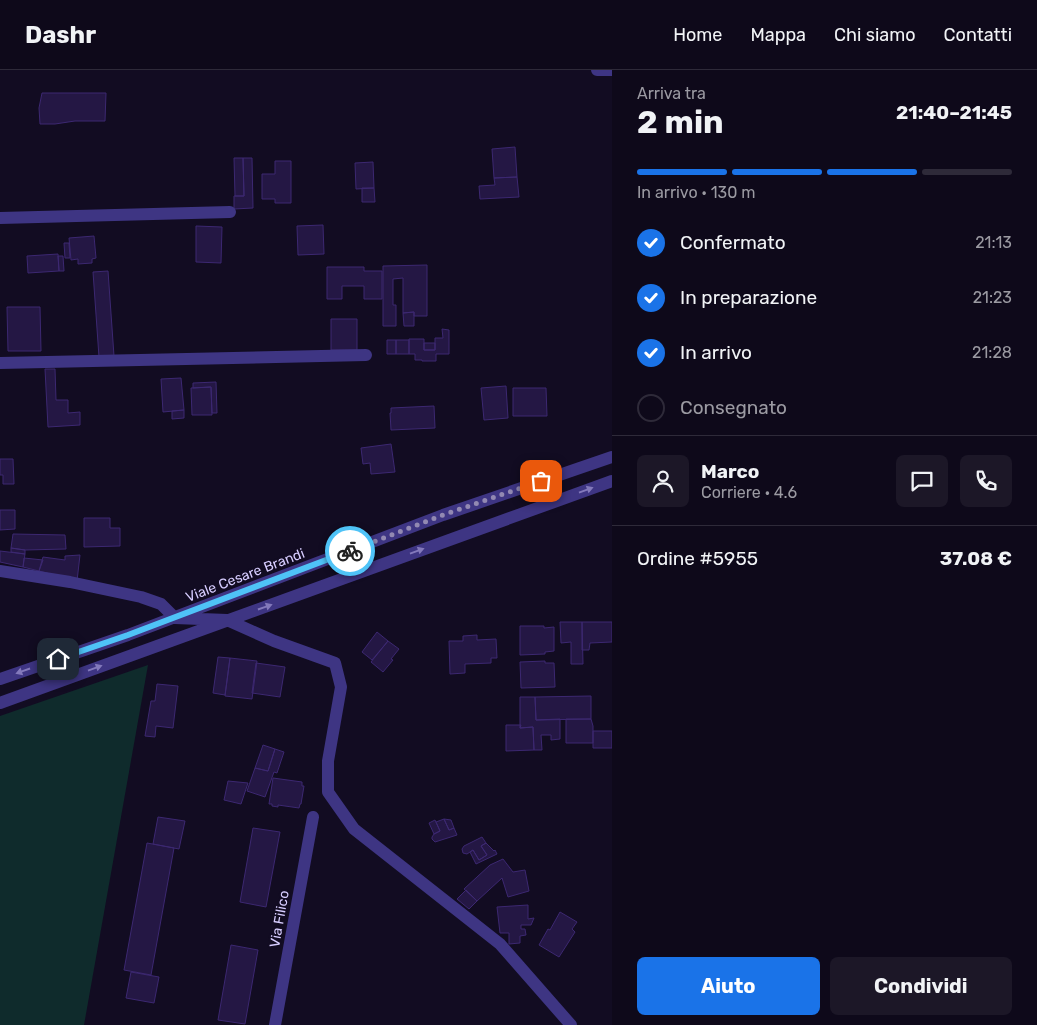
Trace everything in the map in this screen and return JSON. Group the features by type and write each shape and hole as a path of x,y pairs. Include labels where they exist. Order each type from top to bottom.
{"street":[{"path":"598,70 612,70"},
{"path":"0,218 230,212"},
{"path":"0,363 366,355"},
{"name":"Viale Cesare Brandi","path":"0,679 175,618 443,515 612,457"},
{"path":"0,703 612,481"},
{"path":"0,571 70,582 141,597 161,604 175,618 227,620 274,641 335,663 341,687 328,761 328,792 354,829 500,944 571,1025"},
{"name":"Via Filico","path":"275,1025 313,818"}],"green space":[{"path":"148,665 84,1025 0,1025 0,716"}],"building":[{"path":"42,93 106,93 105,121 40,124 39,108"},
{"path":"515,147 517,177 494,178 492,149"},
{"path":"234,158 243,158 244,196 235,196"},
{"path":"243,158 252,158 253,208 234,209 234,196 244,196"},
{"path":"275,161 291,161 291,203 275,203 275,199 262,199 262,174 275,174"},
{"path":"373,162 374,188 356,189 355,163"},
{"path":"517,177 519,197 480,199 479,186 495,185 494,178"},
{"path":"362,188 374,188 375,202 362,202"},
{"path":"323,225 324,254 298,255 297,226"},
{"path":"196,226 222,227 221,263 196,262"},
{"path":"94,236 96,258 92,259 92,263 78,264 78,259 71,260 69,238"},
{"path":"64,243 69,243 70,258 65,258"},
{"path":"58,254 59,271 28,273 27,256"},
{"path":"58,256 63,256 64,271 59,271"},
{"path":"427,265 427,316 414,316 414,312 403,313 403,278 393,279 393,305 396,305 396,326 383,326 383,266"},
{"path":"327,267 364,267 364,271 382,271 382,299 364,299 364,286 342,286 342,299 327,299"},
{"path":"108,271 114,356 99,357 93,272"},
{"path":"7,307 40,307 41,351 8,351"},
{"path":"414,312 414,326 404,326 403,313"},
{"path":"331,319 357,319 357,350 331,350"},
{"path":"442,329 449,330 449,354 436,354 436,361 422,361 415,360 415,354 409,354 409,339 424,339 424,350 435,350 435,338 443,338"},
{"path":"387,340 396,340 396,354 387,354"},
{"path":"396,340 409,340 409,354 396,354"},
{"path":"424,343 435,343 435,350 424,350"},
{"path":"45,369 55,369 56,400 68,400 68,413 80,412 80,425 48,427"},
{"path":"181,378 184,410 163,412 161,379"},
{"path":"216,382 217,413 212,413 211,387 193,388 193,383"},
{"path":"506,386 508,418 484,420 481,388"},
{"path":"211,387 212,415 192,415 191,388"},
{"path":"513,388 546,388 547,416 513,416"},
{"path":"434,406 435,428 391,430 391,408"},
{"path":"184,410 184,418 172,419 172,411"},
{"path":"391,444 395,472 371,474 370,463 363,464 361,448"},
{"path":"0,459 13,459 14,484 3,484 3,475 0,475"},
{"path":"0,510 15,510 15,529 0,530"},
{"path":"84,518 110,518 110,528 120,528 120,546 84,547"},
{"path":"13,534 65,535 66,549 25,550 11,548"},
{"path":"11,548 25,550 25,554 11,552"},
{"path":"0,551 25,554 23,567 0,562"},
{"path":"80,555 77,581 39,571 43,557 65,560 65,556"},
{"path":"24,558 43,560 39,571 23,567"},
{"path":"560,622 582,622 583,664 571,664 571,642 561,643"},
{"path":"582,622 612,622 612,642 590,643 589,650 582,650"},
{"path":"520,626 554,627 554,651 545,652 545,654 520,655"},
{"path":"377,632 388,641 372,660 362,652"},
{"path":"477,635 477,640 496,639 497,658 491,658 491,663 465,664 465,673 450,674 449,641 463,641 463,636"},
{"path":"388,641 399,649 383,672 371,662"},
{"path":"218,657 230,658 225,695 213,693"},
{"path":"230,658 257,661 252,699 225,696"},
{"path":"545,661 545,663 554,663 555,687 521,688 520,662"},
{"path":"256,663 285,667 280,697 252,693"},
{"path":"157,684 178,686 173,728 156,726 155,737 145,736 151,701 155,701"},
{"path":"591,696 591,719 536,720 535,697"},
{"path":"520,697 535,697 536,720 560,719 560,739 551,740 551,735 541,735 542,750 534,750 533,727 520,728"},
{"path":"566,719 591,719 593,743 566,743"},
{"path":"506,725 521,725 520,728 533,727 534,750 506,751"},
{"path":"593,731 612,731 612,748 593,748"},
{"path":"263,745 275,749 268,771 255,768"},
{"path":"275,749 284,752 277,773 274,772 265,797 247,791 255,768 268,771"},
{"path":"273,778 302,782 302,786 304,786 299,808 278,805 278,807 269,804"},
{"path":"228,781 248,783 241,804 224,800"},
{"path":"158,817 185,821 179,849 153,844"},
{"path":"444,819 449,830 454,828 457,835 435,842 432,837 440,831 436,822"},
{"path":"444,819 451,820 454,828 449,830"},
{"path":"435,820 440,831 434,834 429,823"},
{"path":"253,828 280,832 266,907 240,902"},
{"path":"482,837 486,843 481,846 487,855 479,860 473,850 467,854 463,853 462,849 464,846"},
{"path":"147,843 174,848 151,975 124,970"},
{"path":"486,843 497,854 476,864 470,852 473,850 479,860 487,855 481,846"},
{"path":"503,859 513,872 525,870 529,891 508,897 502,878 477,901 464,889 490,865"},
{"path":"466,890 477,901 469,909 457,899"},
{"path":"528,905 528,919 534,918 531,925 521,925 521,929 525,929 526,935 520,936 520,943 509,944 509,933 500,933 497,907"},
{"path":"560,912 577,922 572,929 575,932 559,957 539,945"},
{"path":"231,945 258,950 245,1024 218,1020"},
{"path":"131,972 159,977 154,1003 126,998"}],"way so far":[{"path":"350,551 443,515 541,481"}],"route":[{"path":"58,659 128,635 350,551"}]}
